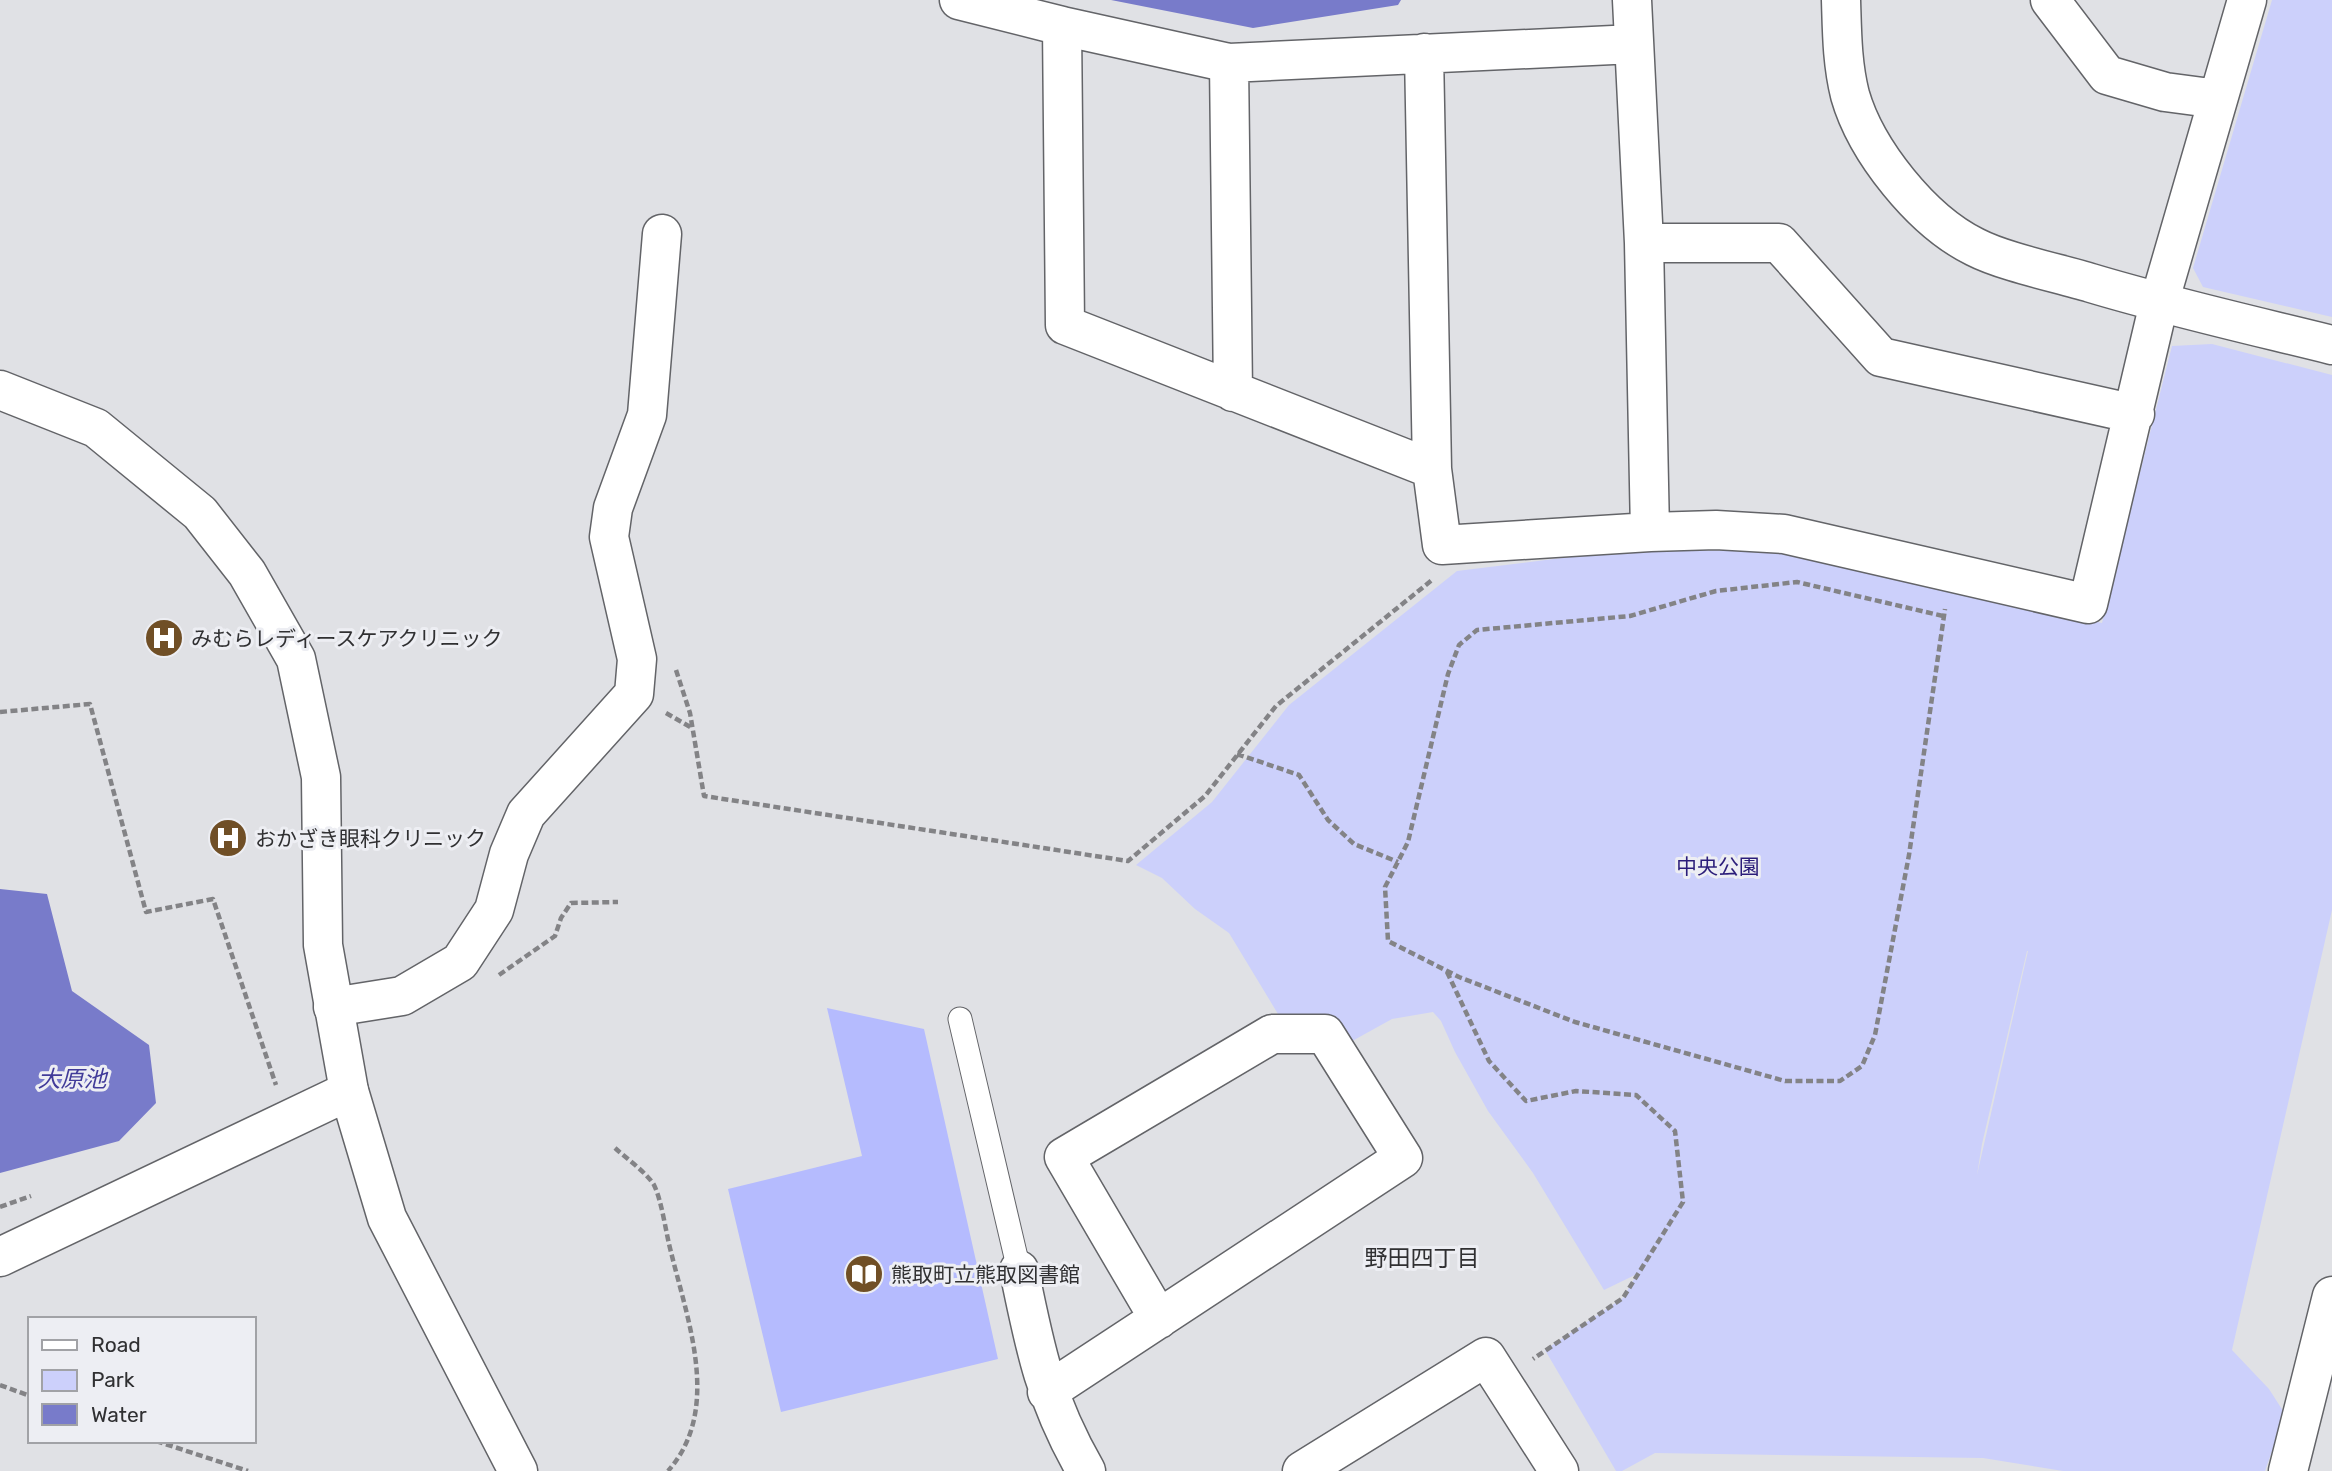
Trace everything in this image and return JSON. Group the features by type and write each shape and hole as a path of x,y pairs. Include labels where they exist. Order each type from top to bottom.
{"street":[{"path":"959,0 1229,63 1634,44"},
{"path":"1632,0 1644,243 1650,531"},
{"path":"1841,0 1843,53 1851,96 1870,139 1896,180 1931,218 1975,247 2159,303 2332,345"},
{"path":"2050,0 2108,75 2165,92 2218,99"},
{"path":"1424,53 1432,469 1442,545 1650,531 1716,530 1784,534 2088,604 2135,414 2159,303 2247,0"},
{"path":"1062,26 1065,325 1432,469"},
{"path":"1229,63 1233,392"},
{"path":"333,1007 402,996 460,962 494,910 509,854 526,814 634,694 637,660 609,537 613,508 648,415 662,234"},
{"path":"1644,243 1779,243 1881,357 2135,414"},
{"path":"0,390 96,428 200,513 247,573 296,659 321,777 323,945 349,1091 387,1217 517,1471"},
{"path":"1047,1392 1159,1319 1403,1158 1325,1034 1272,1034 1065,1157 1159,1319"},
{"path":"0,1257 349,1091"},
{"path":"1019,1270 1039,1368 1061,1427 1086,1471"},
{"path":"2288,1471 2332,1296"},
{"path":"1302,1471 1486,1357 1559,1471"}],"lane":[{"path":"960,1019 1019,1270"}],"path":[{"path":"704,796 1128,861 1205,796 1276,706 1431,581 1442,545"},
{"path":"1797,582 1943,616 1909,855 1875,1035 1862,1066 1840,1082 1785,1082 1575,1021 1446,970 1388,941 1385,887 1398,862 1408,842 1448,674 1459,645 1477,630 1630,616 1716,591 1797,582"},
{"path":"0,712 90,704 146,912 213,899 279,1096"},
{"path":"1237,754 1299,775 1328,820 1354,844 1398,862"},
{"path":"489,982 555,936 561,918 571,903 618,902"},
{"path":"1446,970 1489,1061 1526,1101 1576,1091 1636,1095 1675,1131 1683,1202 1623,1298 1500,1380"},
{"path":"615,1148 654,1185 693,1336 698,1386 696,1420 678,1459 668,1471"},
{"path":"0,1385 28,1395"},
{"path":"162,1443 248,1471"}],"green space":[{"path":"2272,0 2332,0 2332,317 2203,287 2193,268"},
{"name":"中央公園","path":"2212,344 2332,375 2332,910 2232,1350 2269,1389 2285,1414 2265,1471 2063,1471 1983,1458 1655,1453 1622,1471 1616,1471 1545,1350 1623,1298 1637,1274 1604,1290 1533,1173 1488,1111 1441,1021 1433,1012 1392,1019 1345,1045 1281,1019 1229,933 1195,909 1162,878 1136,865 1212,802 1289,705 1457,571 1625,550 1779,551 2102,623 2172,346","holes":["2028,951 1977,1175 1982,1144"]}],"water":[{"path":"1111,0 1401,0 1398,5 1253,28"},
{"name":"大原池","path":"0,889 47,894 72,991 149,1045 156,1103 119,1141 0,1173"}],"building":[{"name":"熊取町立熊取図書館","path":"827,1008 924,1029 998,1359 781,1412 728,1189 862,1156"}],"place":[{"name":"みむらレディースケアクリニック","path":"164,638"},
{"name":"おかざき眼科クリニック","path":"228,838"},
{"name":"熊取町立熊取図書館","path":"864,1274"}],"district":[{"name":"野田四丁目","path":"1422,1258"}]}
